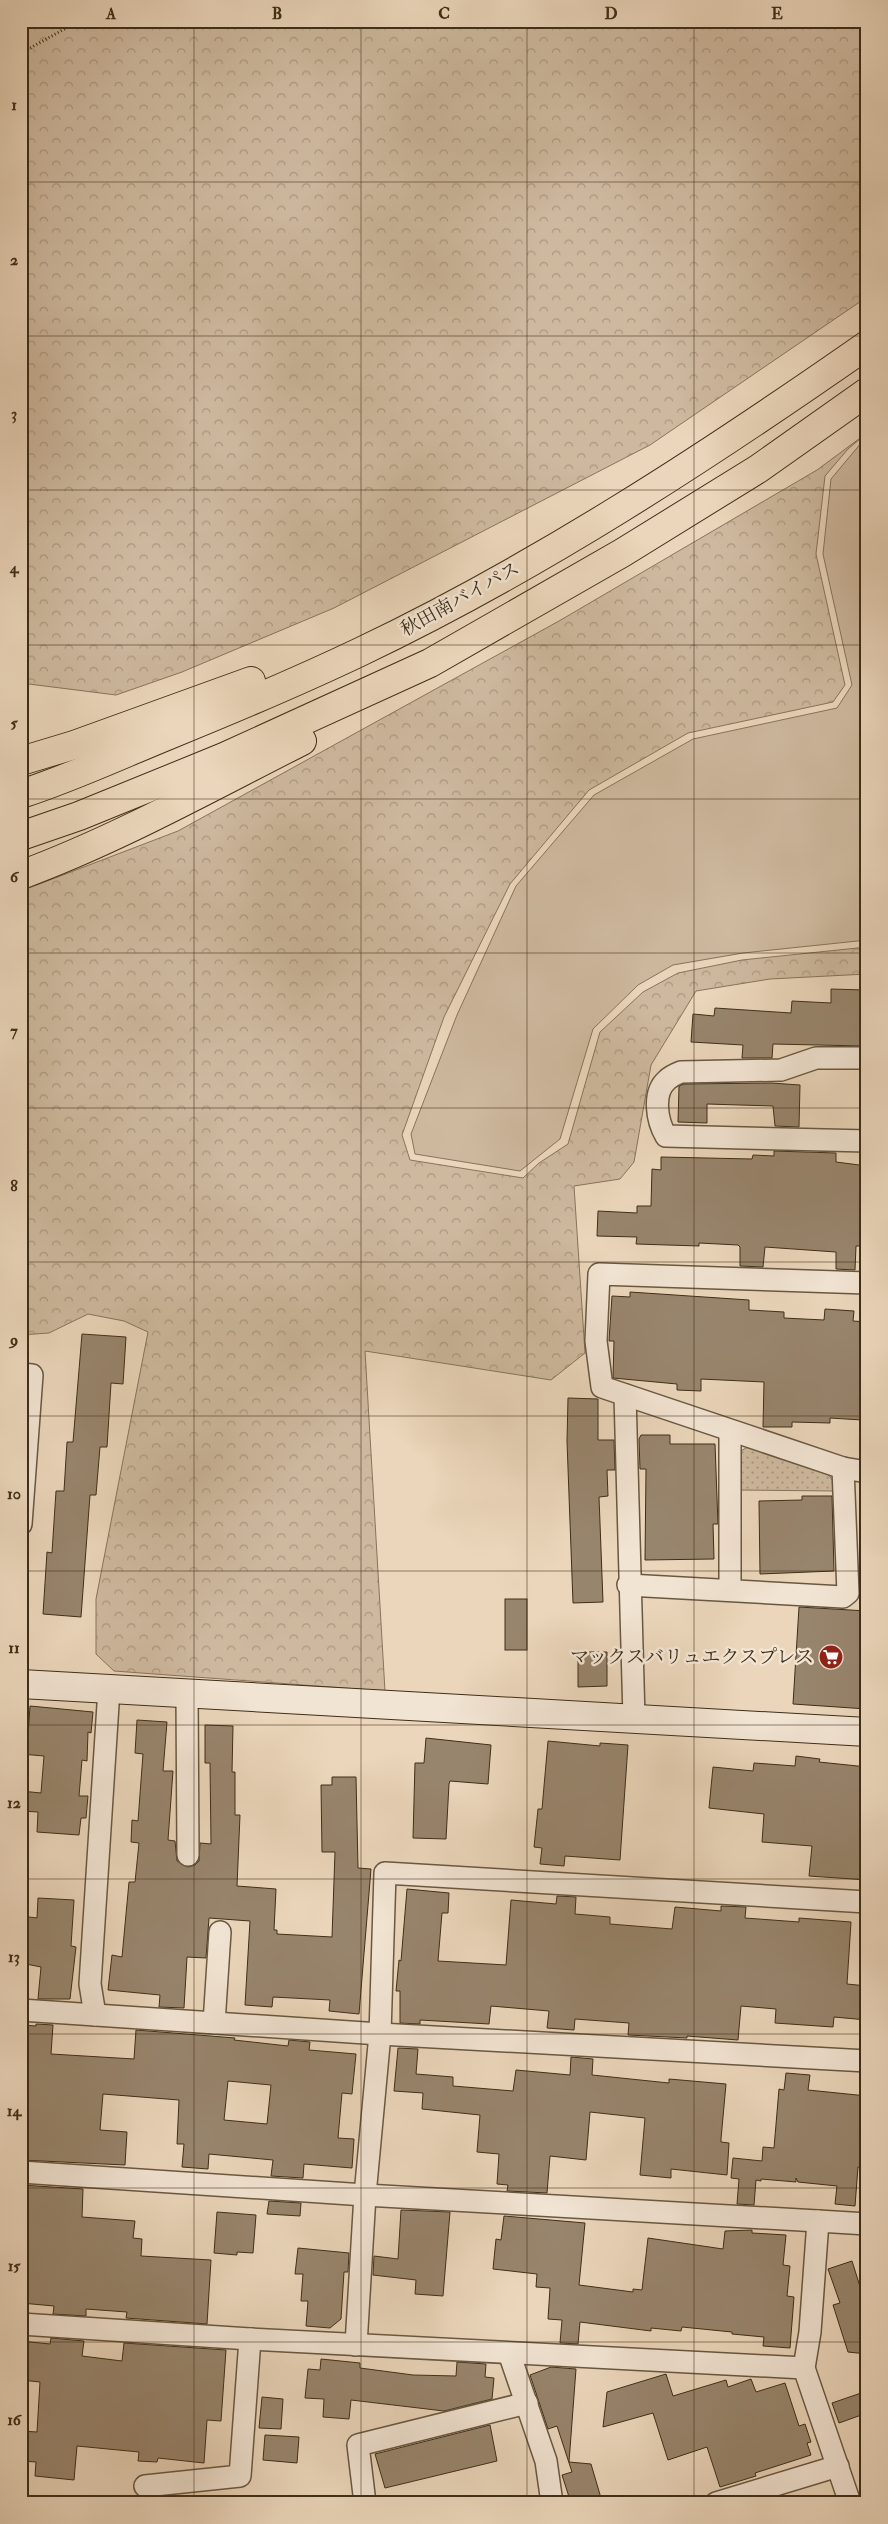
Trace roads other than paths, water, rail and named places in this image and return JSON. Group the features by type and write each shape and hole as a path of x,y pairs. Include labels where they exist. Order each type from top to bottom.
{"highway":[{"name":"秋田南バイパス","path":"21,794 197,724 359,653 412,626 622,508 758,420 867,345"},
{"path":"21,836 79,816 224,757 430,663 614,557 758,469 867,392"},
{"path":"21,760 74,745 238,686 369,631 412,626"},
{"path":"21,875 46,866 135,824 390,699 430,663"}],"street":[{"path":"867,1058 816,1058 781,1070 681,1072 667,1080 658,1092 659,1124 666,1136 867,1141"},
{"path":"867,1283 599,1274 596,1341 602,1387 843,1468 867,1472"},
{"path":"21,1374 32,1375 21,1524"},
{"path":"625,1395 628,1585 634,1718"},
{"path":"730,1431 730,1590"},
{"path":"628,1585 843,1597 848,1593 843,1468"},
{"path":"21,1684 867,1732"},
{"path":"95,2015 90,1984 109,1689"},
{"path":"187,1694 188,1855"},
{"path":"356,2345 365,2195 380,2034 384,1874 867,1902"},
{"path":"214,2023 220,1932"},
{"path":"21,2010 380,2034 867,2061"},
{"path":"21,2172 365,2195 867,2224"},
{"path":"818,2221 810,2332 804,2368 850,2503"},
{"path":"21,2324 356,2345 804,2368"},
{"path":"145,2486 240,2476 250,2339"},
{"path":"508,2353 546,2461 552,2503"},
{"path":"365,2503 358,2445 527,2403"},
{"path":"716,2503 838,2466"}],"place":[{"name":"マックスバリュエクスプレス","path":"831,1657"}]}
